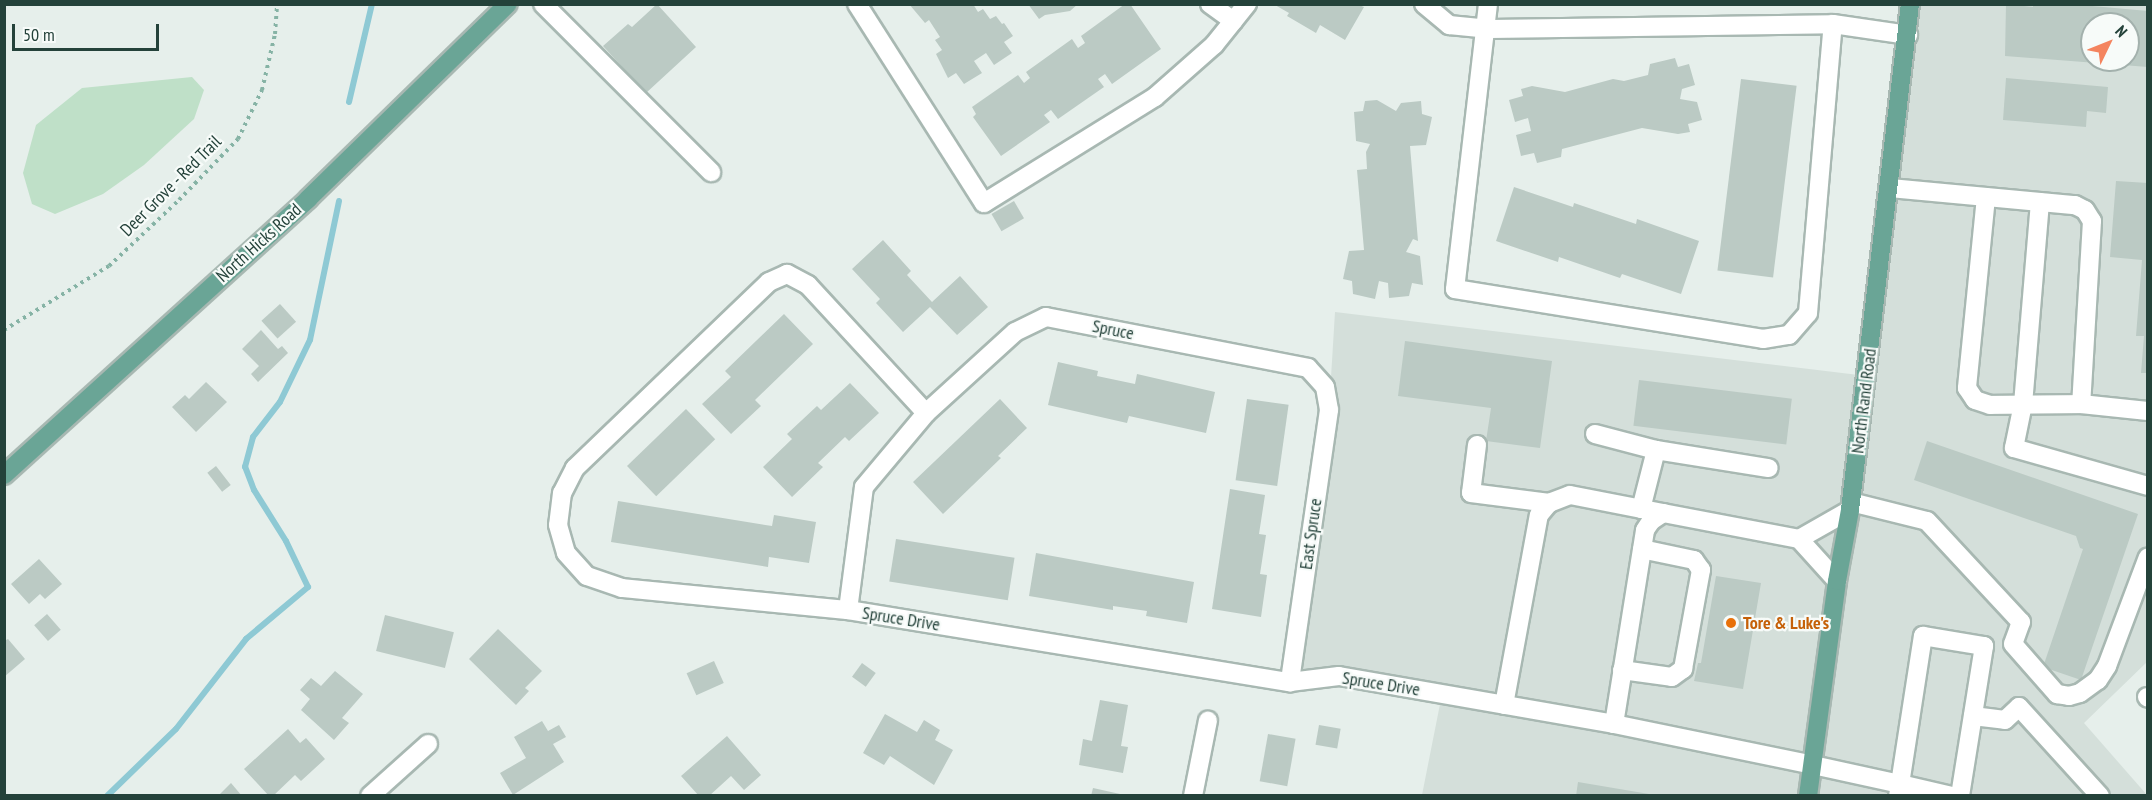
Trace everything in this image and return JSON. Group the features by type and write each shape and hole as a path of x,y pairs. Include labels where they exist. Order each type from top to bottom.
{"main road":[{"name":"North Hicks Road","path":"4,475 308,199 508,4"},
{"name":"North Rand Road","path":"1808,795 1837,581 1850,506 1890,188 1910,4"}],"street":[{"path":"543,4 711,172"},
{"path":"857,4 984,203 1155,97 1214,45 1247,4"},
{"path":"1210,4 1233,21"},
{"path":"1424,4 1449,25 1485,29 1833,24 1908,35"},
{"path":"1488,4 1455,289 1763,339 1789,335 1808,313 1833,24"},
{"path":"1890,188 2075,205 2085,210 2092,221 2081,404"},
{"path":"1986,197 1967,388 1975,400 1990,405 2081,404 2148,411"},
{"path":"2040,202 2023,404 2014,448 2148,486"},
{"name":"Spruce Drive","path":"926,412 808,285 787,274 769,282 575,468 562,493 558,525 566,553 587,576 622,588 848,610 1290,682 1339,676 1614,724 1813,765 1899,790 1952,795"},
{"name":"Spruce","path":"848,610 864,487 926,412 1015,332 1046,317 1308,368 1325,387"},
{"name":"East Spruce","path":"1290,682 1329,410 1325,387"},
{"path":"1595,434 1656,450 1769,468"},
{"path":"1477,445 1472,499 1549,503 1569,495 1799,539 1837,581"},
{"path":"1641,509 1656,450"},
{"path":"1504,705 1539,515 1549,503"},
{"path":"1799,539 1850,506 1927,521 2020,622 2013,644 2057,694 2069,696 2080,693 2098,680 2107,666 2148,557"},
{"path":"1614,724 1645,530 1651,521 1663,513"},
{"path":"1622,670 1672,677 1683,669 1701,570 1694,560 1642,549"},
{"path":"1899,790 1923,636 1984,646 1960,795"},
{"path":"1973,716 2005,720 2019,707 2100,795"},
{"path":"1193,795 1208,720"},
{"path":"370,795 428,744"}],"path":[{"name":"Deer Grove - Red Trail","path":"4,330 108,266 179,200 238,139 262,90 275,34 277,4"}],"shaded area":[{"path":"1910,5 2147,5 2147,662 2084,723 2147,795 1422,795 1442,694 1339,676 1290,682 1329,410 1335,312 1867,376"}],"green space":[{"path":"192,77 204,90 194,119 144,165 103,194 55,214 32,204 23,173 36,125 82,88"}],"building":[{"path":"657,4 696,47 646,93 603,46 628,24 632,27"},
{"path":"909,4 973,4 978,12 983,9 990,19 996,16 1002,24 1004,23 1013,36 1004,42 1012,53 994,65 986,53 974,61 982,73 964,84 956,73 948,78 936,54 942,50 935,40 940,37 929,20 925,23"},
{"path":"1028,4 1078,4 1070,11 1045,15 1039,19"},
{"path":"1125,4 1130,4 1161,49 1112,84 1105,74 1098,79 1104,87 1058,119 1051,110 1044,115 1050,122 1001,156 973,117 976,114 972,107 1018,75 1024,83 1030,78 1026,72 1072,39 1078,48 1085,43 1081,36"},
{"path":"2006,4 2033,7 2033,4 2070,4 2148,11 2148,67 2140,66 2140,12 2080,12 2080,62 2005,56"},
{"path":"1275,5 1359,5 1364,7 1345,40 1320,25 1316,33 1287,16 1289,13"},
{"path":"1675,58 1678,67 1689,64 1695,85 1682,89 1680,99 1697,102 1702,120 1688,124 1690,132 1678,134 1642,128 1562,149 1561,157 1537,163 1534,153 1521,156 1516,135 1531,131 1528,118 1515,122 1509,100 1523,96 1521,89 1532,86 1565,92 1613,79 1624,81 1648,75 1650,64"},
{"path":"2006,78 2108,87 2106,113 2087,111 2086,127 2003,120"},
{"path":"1741,79 1797,86 1773,277 1717,271"},
{"path":"1377,100 1396,111 1401,103 1421,101 1422,114 1432,117 1426,145 1410,146 1418,241 1413,239 1406,252 1420,256 1423,285 1412,283 1409,296 1389,298 1388,283 1379,281 1375,299 1353,294 1352,281 1343,279 1349,251 1364,250 1357,170 1367,169 1366,152 1370,144 1356,141 1354,112 1363,111 1365,101"},
{"path":"2116,181 2148,183 2148,373 2141,373 2144,336 2136,336 2142,260 2110,257"},
{"path":"1514,187 1573,207 1574,203 1636,224 1637,219 1699,241 1681,294 1622,274 1620,278 1559,257 1558,262 1496,241"},
{"path":"1014,201 1024,218 1001,231 991,214"},
{"path":"883,240 911,271 907,275 932,302 960,276 988,307 957,335 930,307 903,332 876,303 880,299 852,269"},
{"path":"280,304 296,322 277,339 261,321"},
{"path":"784,314 813,344 755,400 761,406 731,434 702,404 731,377 725,371"},
{"path":"261,330 278,349 282,346 288,353 258,382 251,374 259,366 242,349"},
{"path":"1405,341 1552,361 1540,448 1486,441 1491,408 1398,396"},
{"path":"1058,362 1098,371 1097,376 1135,384 1137,374 1215,392 1206,433 1129,416 1127,423 1048,405"},
{"path":"1639,380 1792,399 1786,444 1633,426"},
{"path":"206,382 227,402 196,432 172,407 185,395 189,399"},
{"path":"850,383 879,413 849,441 845,437 818,463 823,467 792,497 763,467 792,439 787,434 817,406 821,410"},
{"path":"1000,399 1027,428 998,456 1001,458 943,514 913,482"},
{"path":"1247,399 1289,405 1277,486 1236,480"},
{"path":"686,409 715,439 656,496 627,466"},
{"path":"1927,441 2138,514 2081,680 2043,667 2083,549 2080,548 2076,536 1914,480"},
{"path":"216,466 231,485 222,492 207,473"},
{"path":"1230,489 1265,495 1259,534 1266,535 1260,574 1267,575 1261,617 1212,609"},
{"path":"618,501 772,526 774,515 816,522 809,563 769,557 768,567 611,542"},
{"path":"896,539 1015,558 1008,600 889,581"},
{"path":"1036,553 1194,582 1187,623 1146,616 1147,611 1113,606 1113,610 1029,596"},
{"path":"39,559 62,584 45,599 40,594 29,604 11,584"},
{"name":"Tore & Luke's","path":"1716,576 1761,583 1743,689 1694,681 1698,663 1701,663"},
{"path":"47,614 61,630 48,641 34,625"},
{"path":"385,615 454,632 445,668 376,651"},
{"path":"498,629 542,671 525,688 529,691 516,705 469,659"},
{"path":"8,639 25,659 4,677 4,641"},
{"path":"714,661 724,683 696,695 687,673"},
{"path":"862,663 876,673 866,687 852,677"},
{"path":"335,671 363,694 342,718 349,723 334,740 301,710 310,699 300,690 311,678 321,686"},
{"path":"1100,700 1128,705 1121,746 1128,747 1123,773 1079,765 1083,739 1092,741"},
{"path":"885,714 917,732 924,720 940,730 935,740 953,750 934,785 890,756 884,765 863,753"},
{"path":"542,721 548,731 559,725 566,737 553,744 564,762 513,795 500,773 526,758 514,737"},
{"path":"1319,725 1341,729 1337,749 1316,745"},
{"path":"288,729 300,743 306,738 325,759 301,781 295,775 273,796 269,796 244,769"},
{"path":"1268,734 1296,739 1287,786 1260,781"},
{"path":"727,736 761,775 744,790 731,776 709,796 699,796 681,776"},
{"path":"1578,782 1649,794 1649,796 1576,796"},
{"path":"231,783 242,796 218,796"},
{"path":"1093,788 1120,794 1119,796 1091,796"}],"waterway":[{"path":"349,102 372,4"},
{"path":"107,796 176,729 246,639 308,587 286,541 254,490 245,467 253,437 280,402 310,340 339,201"}],"place":[{"name":"Tore & Luke's","path":"1731,623"}]}
